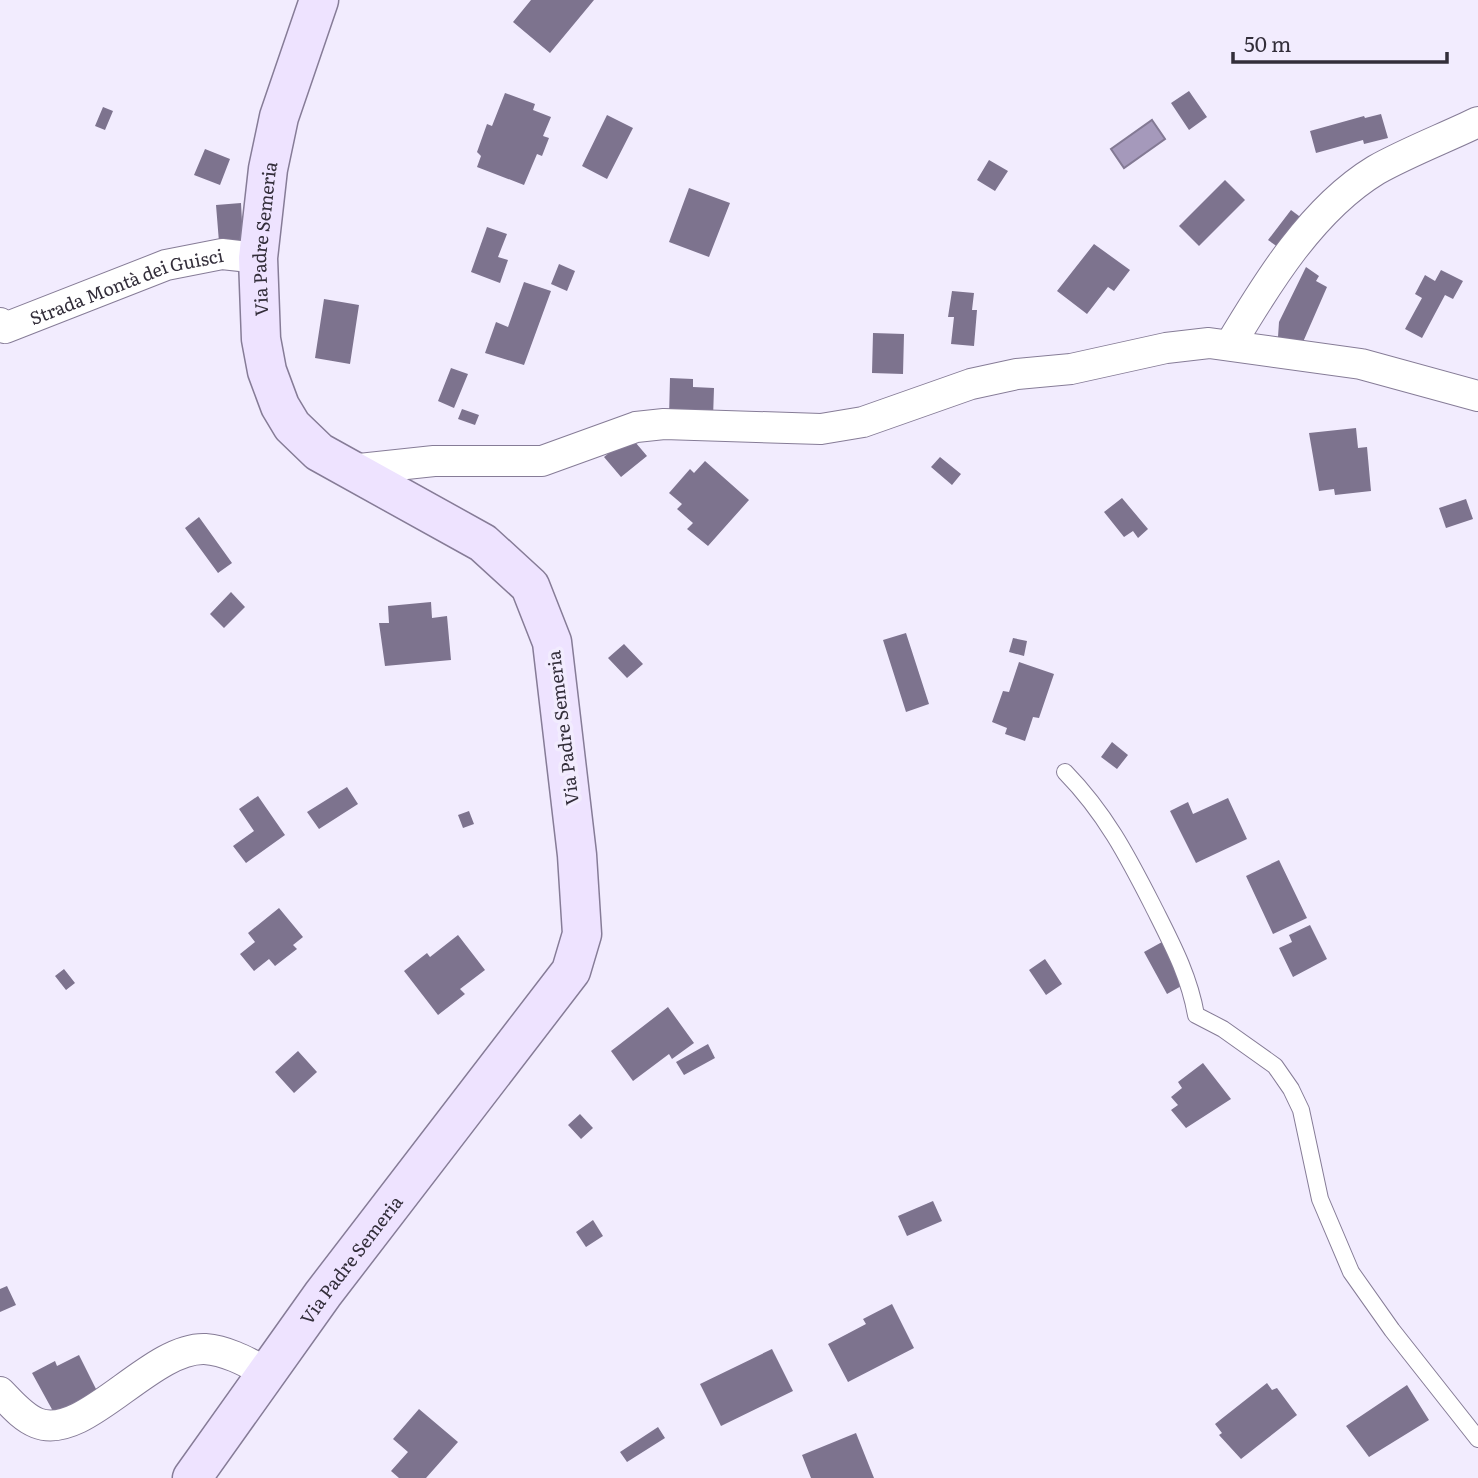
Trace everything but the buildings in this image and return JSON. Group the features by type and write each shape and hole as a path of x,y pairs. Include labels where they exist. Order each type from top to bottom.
{"main road":[{"name":"Via Padre Semeria","path":"192,1478 266,1372 571,971 582,934 577,855 552,642 530,586 482,543 319,452 292,426 280,406 261,339 258,258 268,169 279,117 319,0"}],"street":[{"path":"1230,345 1256,300 1331,205 1376,171 1478,122"},
{"name":"Strada Montà dei Guisci","path":"0,323 5,328 166,265 222,254 258,258"},
{"path":"350,470 434,461 542,461 636,427 664,424 821,429 863,422 971,384 1071,369 1166,348 1209,343 1361,364 1478,396"},
{"path":"0,1392 20,1412 48,1426 81,1416 180,1353 205,1349 234,1355 266,1372"}],"lane":[{"path":"1065,772 1100,811 1123,849 1184,968 1196,1015 1223,1029 1275,1066 1291,1089 1301,1110 1320,1199 1351,1272 1392,1331 1478,1439"}],"shaded area":[{"path":"1152,120 1165,139 1124,168 1111,149"}]}
